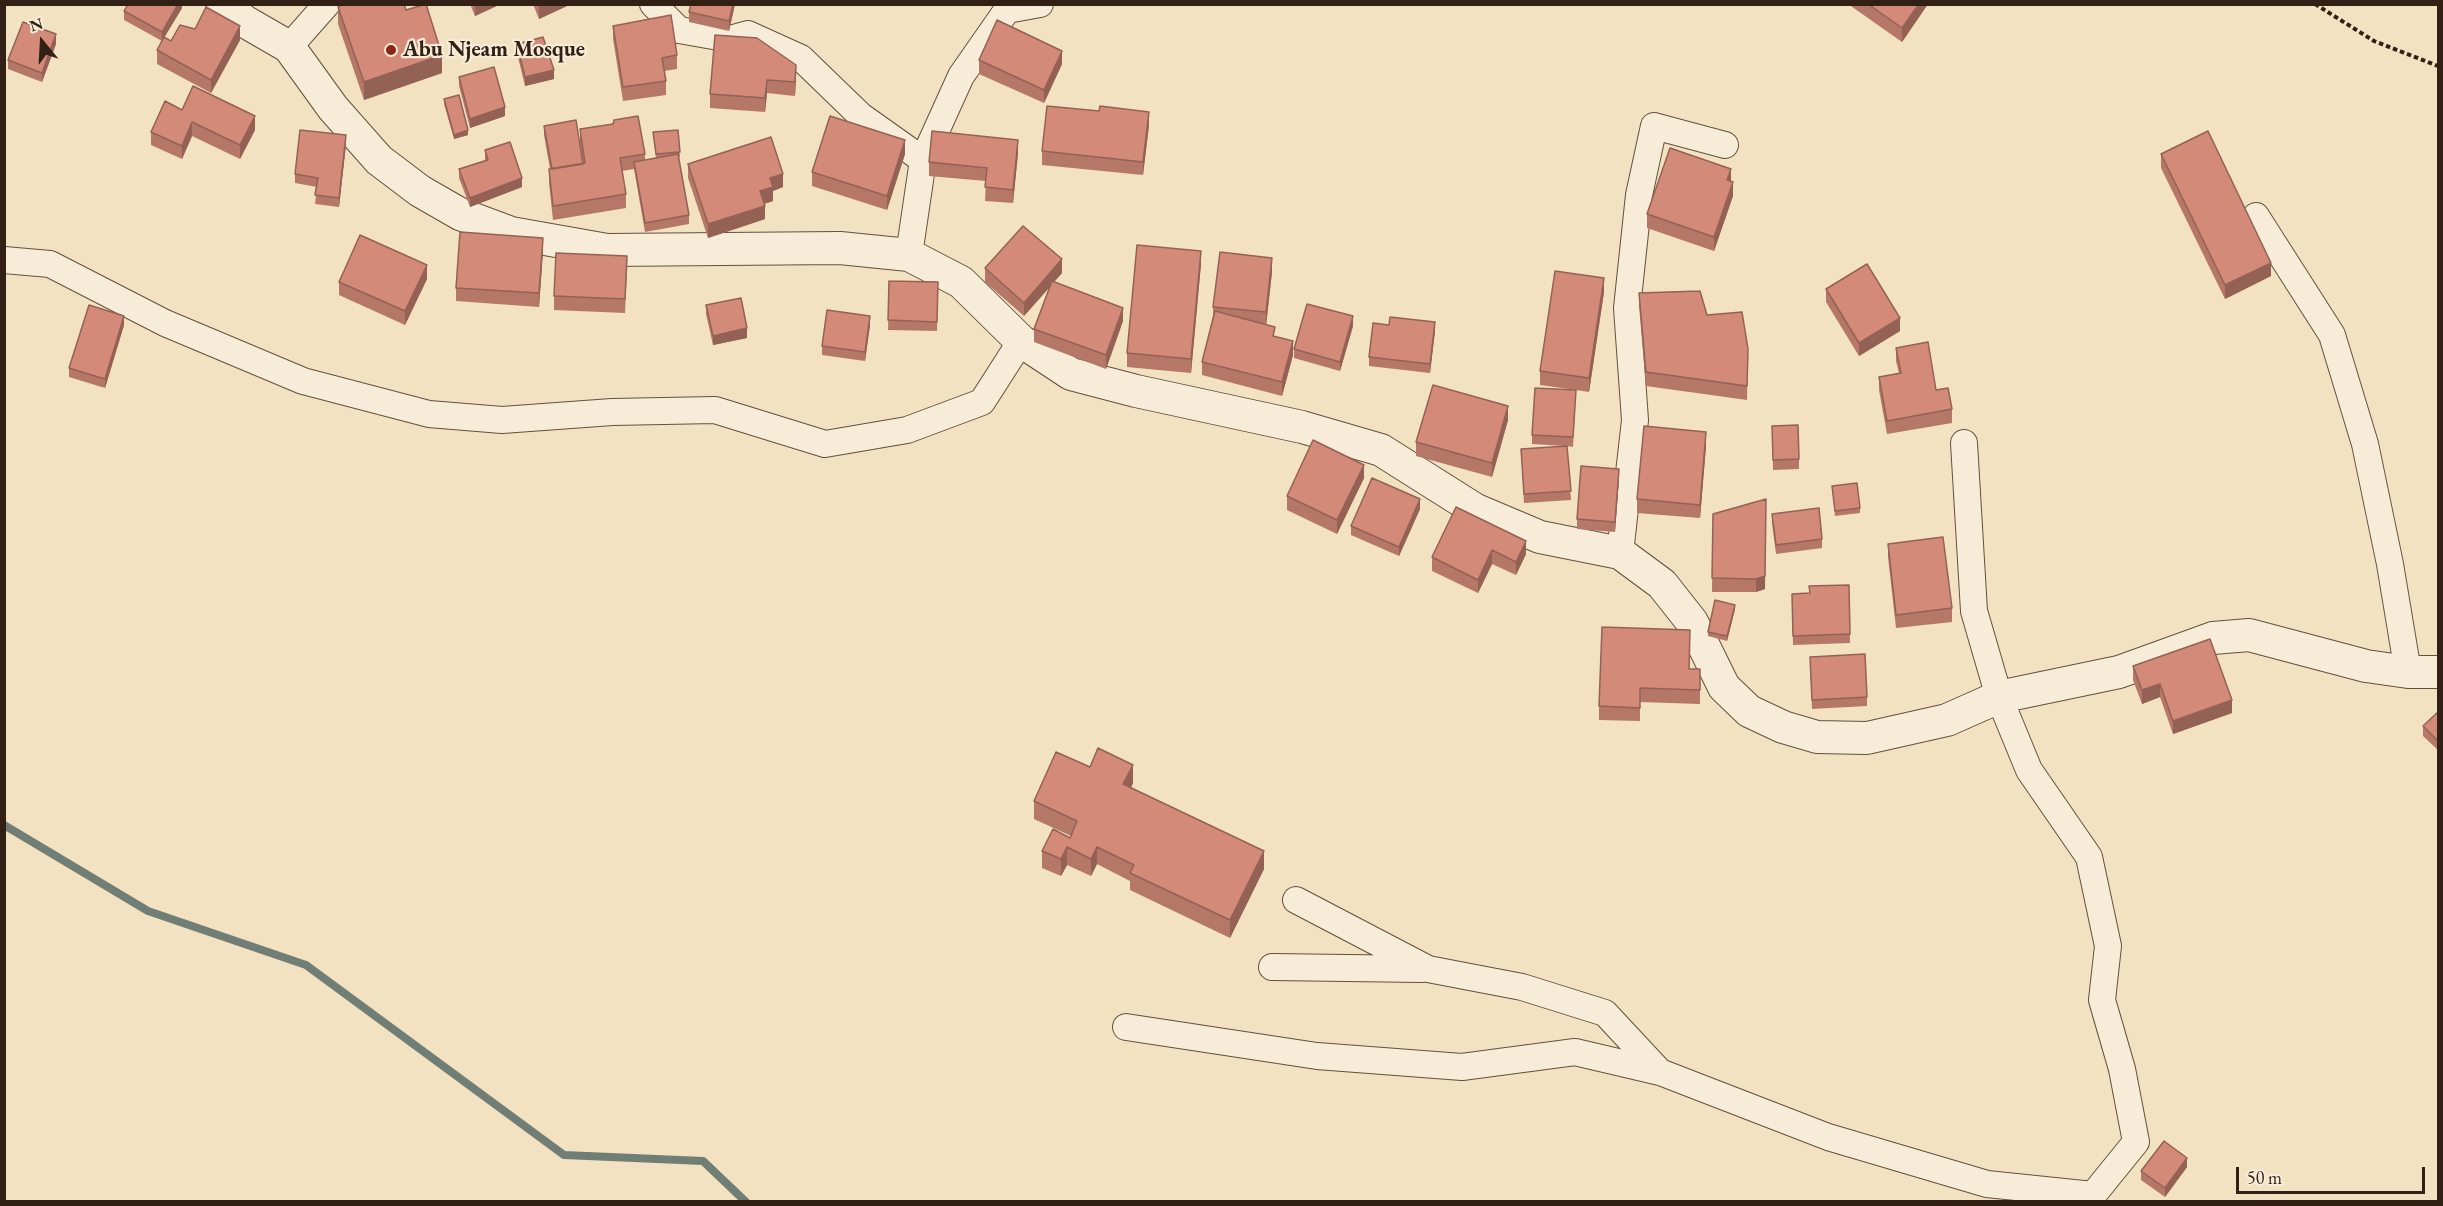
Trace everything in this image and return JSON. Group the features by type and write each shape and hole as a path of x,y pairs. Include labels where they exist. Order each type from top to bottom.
{"street":[{"path":"222,4 244,21 289,47 333,108 379,160 420,191 460,214 512,233 607,250 840,248 909,255 961,282 1021,341 1071,374 1302,428 1381,450 1476,510 1539,537 1620,553 1662,584 1692,622 1724,687 1749,711 1783,728 1817,737 1867,738 1947,720 1999,697 2119,672 2213,638 2249,635 2366,666 2408,672 2439,672"},
{"path":"289,47 327,4"},
{"path":"653,4 679,30 730,39 748,34 801,58 861,116 923,160"},
{"path":"909,255 923,160 961,76 1007,10 1040,4"},
{"path":"1620,553 1635,420 1627,308 1640,195 1654,126 1725,145"},
{"path":"2256,216 2332,335 2365,444 2390,564 2408,672"},
{"path":"4,260 50,264 165,323 303,381 429,414 492,419 612,412 715,410 825,444 907,430 982,402 1021,341"},
{"path":"1126,1027 1317,1056 1462,1067 1575,1052 1660,1072 1828,1137 1987,1184 2094,1198 2136,1142 2122,1069 2102,1000 2108,946 2089,857 2029,770 1999,697 1974,611 1964,443"},
{"path":"1296,900 1428,969"},
{"path":"1272,967 1428,969 1522,987 1605,1013 1660,1072"}],"path":[{"path":"2316,4 2374,41 2439,66"}],"building":[{"path":"128,4 178,4 162,32 124,11"},
{"name":"Abu Njeam Mosque","path":"344,4 404,4 406,10 426,4 442,55 364,82 338,7"},
{"path":"691,4 733,4 729,21 689,12"},
{"path":"1868,4 1919,4 1902,28"},
{"path":"206,7 240,26 211,80 157,50 164,37 171,41 180,25 195,29"},
{"path":"671,15 677,55 662,58 666,81 623,87 613,26"},
{"path":"997,20 1062,51 1044,90 979,60"},
{"path":"23,22 56,34 42,73 8,60"},
{"path":"715,35 757,38 796,65 795,82 767,80 765,98 710,94"},
{"path":"543,37 554,70 525,77 517,44"},
{"path":"494,67 505,107 470,119 459,77"},
{"path":"193,86 255,116 240,145 192,122 182,146 151,132 165,101 182,110"},
{"path":"459,95 468,130 454,135 444,99"},
{"path":"1047,106 1099,111 1100,106 1149,112 1143,162 1042,151"},
{"path":"638,116 645,154 620,158 626,194 553,206 549,169 585,163 580,129 613,124 614,120"},
{"path":"830,116 905,140 887,196 812,172"},
{"path":"576,120 583,164 552,169 544,126"},
{"path":"300,130 346,135 339,198 315,195 318,178 295,174"},
{"path":"678,130 680,152 656,154 653,132"},
{"path":"932,131 1018,140 1013,190 985,187 987,168 929,162"},
{"path":"2208,131 2271,263 2225,285 2161,154"},
{"path":"771,137 783,174 770,178 773,187 760,191 765,206 708,224 688,164"},
{"path":"510,142 522,178 470,198 459,169 488,160 485,150"},
{"path":"1670,148 1731,169 1727,180 1733,182 1714,237 1647,214"},
{"path":"678,154 689,215 645,223 634,162"},
{"path":"1023,226 1062,259 1024,303 985,268"},
{"path":"460,232 543,238 539,293 456,288"},
{"path":"360,235 427,265 405,311 339,282"},
{"path":"1137,245 1201,251 1191,359 1127,353"},
{"path":"1220,252 1272,258 1266,312 1213,307"},
{"path":"556,253 627,256 625,299 554,296"},
{"path":"1867,264 1900,318 1859,343 1826,289"},
{"path":"1555,271 1604,278 1589,378 1540,371"},
{"path":"889,281 938,282 937,322 888,320"},
{"path":"1052,281 1123,308 1106,355 1034,329"},
{"path":"1700,291 1707,315 1742,312 1748,349 1747,386 1646,372 1639,293"},
{"path":"741,298 747,328 713,336 706,305"},
{"path":"1307,304 1353,316 1340,362 1294,349"},
{"path":"89,305 124,316 105,379 69,368"},
{"path":"827,310 870,316 865,352 822,346"},
{"path":"1215,311 1275,327 1273,336 1293,341 1282,382 1202,362"},
{"path":"1390,317 1435,322 1430,364 1369,357 1373,323 1389,325"},
{"path":"1928,342 1936,390 1948,388 1952,409 1887,421 1879,377 1901,373 1896,348"},
{"path":"1433,385 1508,406 1492,463 1416,442"},
{"path":"1535,388 1576,390 1573,437 1532,435"},
{"path":"1798,425 1799,459 1773,460 1772,426"},
{"path":"1644,426 1706,432 1700,505 1637,499"},
{"path":"1313,440 1364,465 1337,520 1287,496"},
{"path":"1567,446 1571,491 1524,494 1521,449"},
{"path":"1581,466 1619,469 1615,522 1577,519"},
{"path":"1372,478 1420,499 1399,547 1351,526"},
{"path":"1857,483 1860,508 1835,511 1832,486"},
{"path":"1766,499 1765,576 1756,579 1712,578 1713,514"},
{"path":"1456,507 1526,541 1516,562 1492,550 1478,580 1432,557"},
{"path":"1819,508 1822,539 1776,545 1772,514"},
{"path":"1943,537 1952,608 1896,615 1888,544"},
{"path":"1849,585 1850,634 1793,636 1792,594 1810,593 1809,586"},
{"path":"1715,600 1735,605 1727,636 1708,632"},
{"path":"1602,627 1690,630 1689,669 1700,669 1700,690 1640,688 1640,708 1599,706"},
{"path":"2210,639 2232,700 2173,721 2160,684 2142,690 2133,666"},
{"path":"1865,654 1867,697 1812,700 1810,657"},
{"path":"2439,711 2439,742 2423,726"},
{"path":"1098,748 1133,765 1123,784 1264,851 1230,920 1130,873 1134,865 1097,847 1091,859 1067,847 1061,859 1042,851 1053,829 1070,838 1077,821 1034,801 1056,752 1090,767"},
{"path":"2164,1141 2187,1158 2165,1188 2141,1171"}],"waterway":[{"path":"4,825 148,911 306,965 564,1155 703,1161 746,1202"}],"place":[{"name":"Abu Njeam Mosque","path":"391,50"}]}
